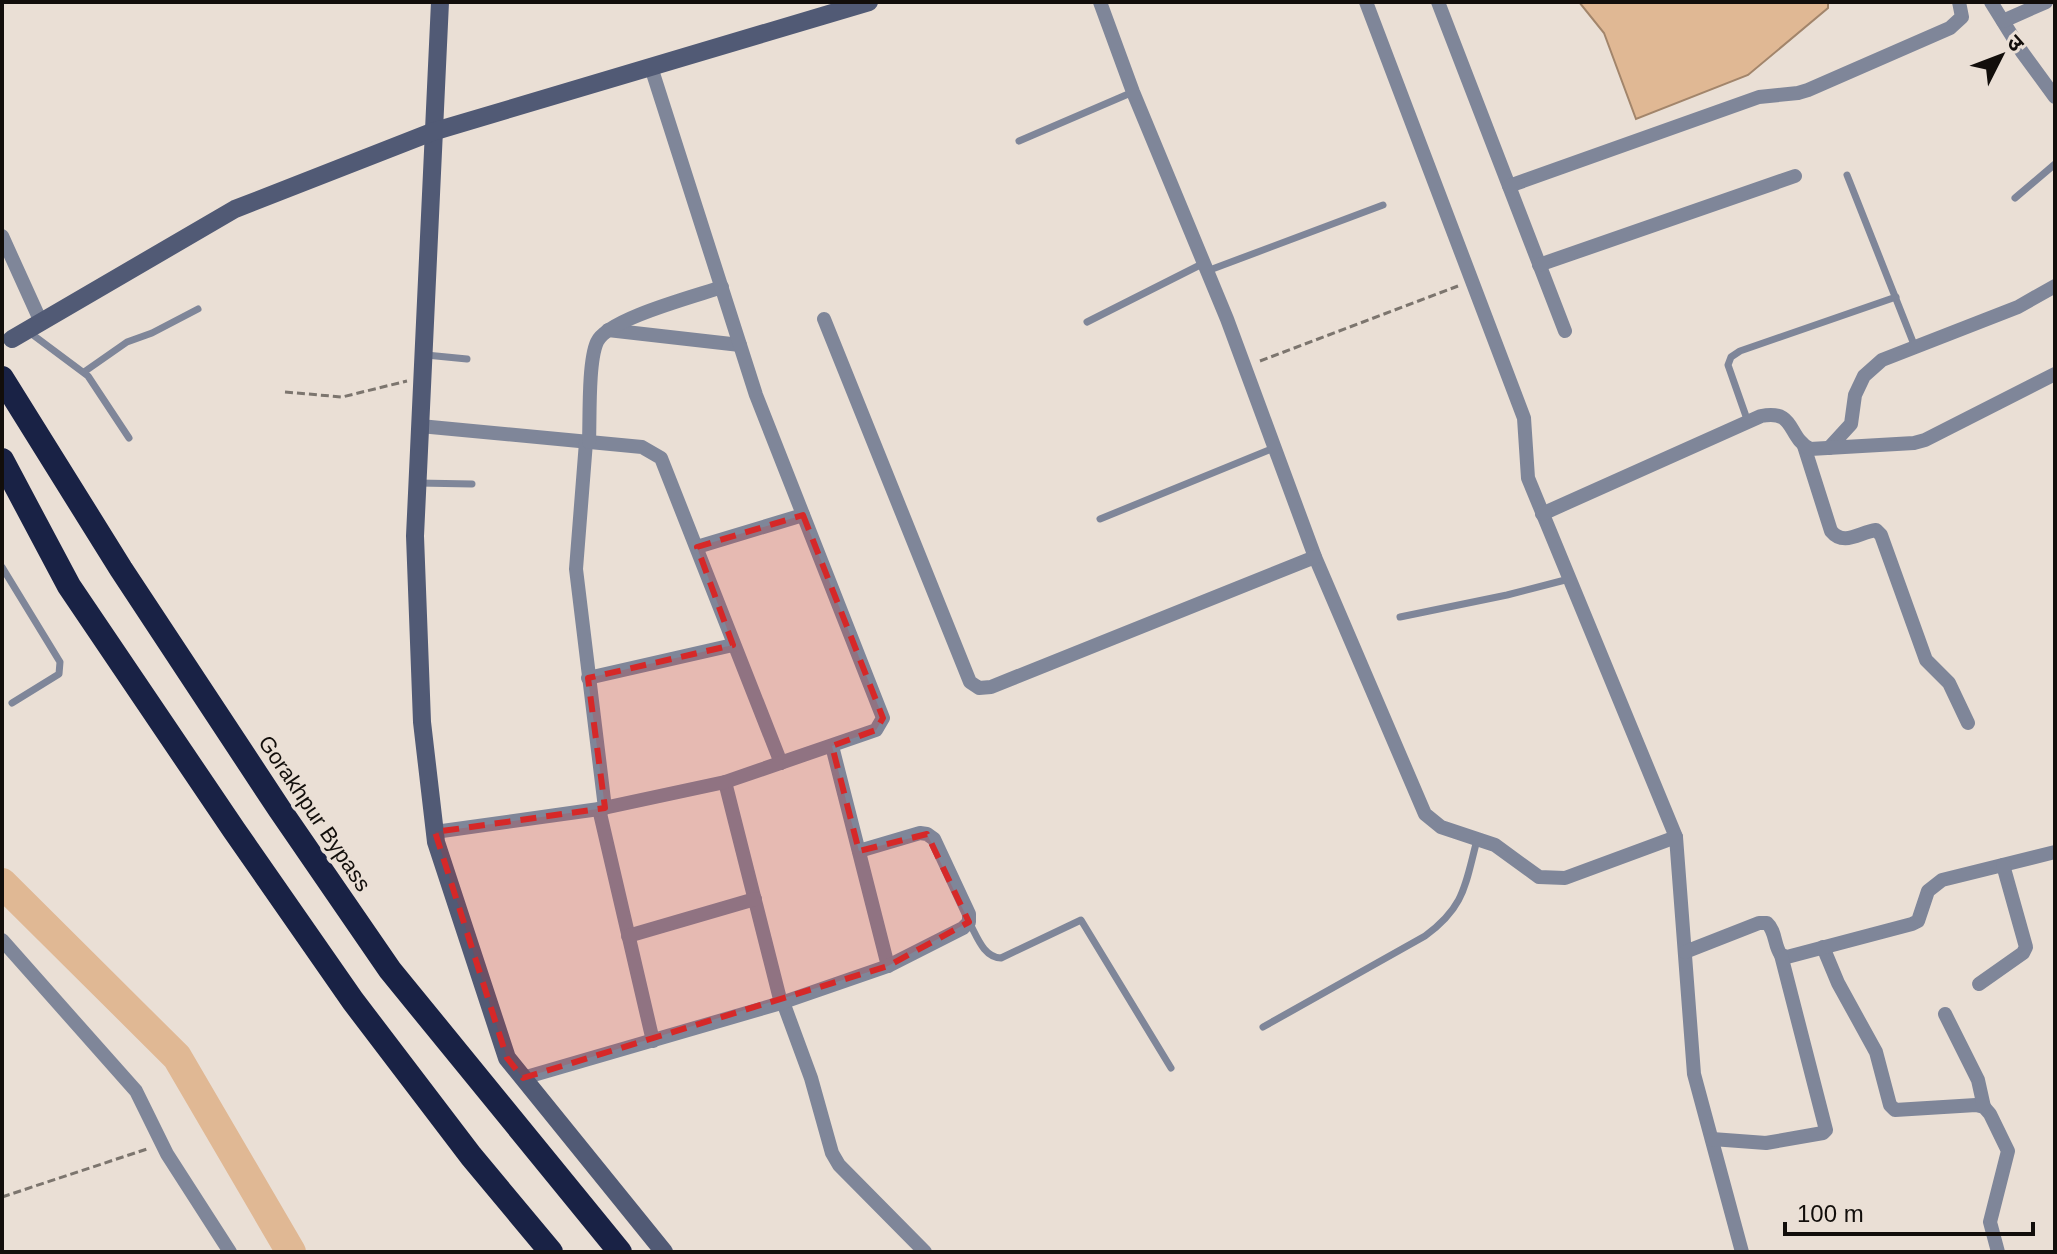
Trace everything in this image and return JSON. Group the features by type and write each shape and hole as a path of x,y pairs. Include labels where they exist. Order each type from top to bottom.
{"highway":[{"name":"Gorakhpur Bypass","path":"2,378 137,594 390,970 620,1252"},
{"path":"2,460 69,586 242,843 362,1013 471,1156 551,1252"}],"main road":[{"path":"440,2 415,536 422,722 436,842 507,1058 664,1252"},
{"path":"27,331 235,209 432,132 858,4"}],"street":[{"path":"1100,2 1133,92 1245,366 1315,557 1425,814 1441,827 1495,845 1529,871 1552,879 1565,878 1676,837"},
{"path":"1366,2 1524,418 1528,478 1676,837 1694,1074 1742,1252"},
{"path":"1438,2 1565,331"},
{"path":"1509,186 1759,97 1808,90 1950,28 1962,17 1959,2"},
{"path":"1991,2 2055,97"},
{"path":"2003,21 2046,2"},
{"path":"435,832 602,808 725,782 876,730 883,718 756,395 651,67"},
{"path":"1539,265 1795,176"},
{"path":"2,236 27,331"},
{"path":"1829,448 1849,430 1858,386 1872,366 2018,307 2055,286"},
{"path":"653,1041 602,808 576,569 593,353 601,335 608,330 646,313 722,287"},
{"path":"824,319 970,682 979,688 991,687 1315,557"},
{"path":"608,330 740,345"},
{"path":"1804,446 1810,449 1925,440 2055,374"},
{"path":"1542,514 1748,422 1773,414 1783,417 1804,446 1831,531 1844,540 1876,530 1881,535 1926,660 1949,683 1968,723"},
{"path":"420,426 642,447 661,458 781,763"},
{"path":"697,547 803,515"},
{"path":"588,678 733,645"},
{"path":"832,746 888,966"},
{"path":"725,782 782,1003 811,1078 827,1138 839,1165 925,1252"},
{"path":"523,1078 782,1003 888,966 963,928 969,922 969,914 934,839 927,834 920,833 859,851"},
{"path":"1781,955 1787,957 1912,924 1918,921 1928,891 1942,880 2055,852"},
{"path":"1979,984 2023,953 2026,947 2003,865"},
{"path":"628,936 755,899"},
{"path":"1685,952 1759,923 1771,926 1826,1130 1766,1143 1712,1139"},
{"path":"2,940 131,1084 162,1144 230,1252"},
{"path":"1823,947 1838,983 1876,1052 1890,1105 1895,1110 1984,1107"},
{"path":"1945,1014 1978,1080 1984,1107 2008,1151 1990,1222 1998,1252"}],"lane":[{"path":"1019,141 1133,92"},
{"path":"2015,198 2055,164"},
{"path":"1847,175 1915,347"},
{"path":"1087,322 1204,268 1383,205"},
{"path":"1748,422 1728,365 1731,357 1740,351 1896,297"},
{"path":"84,372 127,342 198,309"},
{"path":"27,331 84,372 129,438"},
{"path":"423,355 467,359"},
{"path":"1100,519 1274,448"},
{"path":"417,483 472,484"},
{"path":"2,567 60,662 61,669 59,674 12,703"},
{"path":"1400,617 1569,579"},
{"path":"1263,1027 1442,924 1454,912 1463,894 1477,838"},
{"path":"969,922 986,953 992,958 1001,958 1081,920 1171,1068"}],"path":[{"path":"1245,366 1472,280"},
{"path":"285,392 342,397 422,377"},
{"path":"2,1197 162,1144"}],"highlighted area":[{"path":"803,515 883,718 876,730 832,746 859,851 927,834 969,922 888,966 523,1078 507,1058 435,832 605,808 588,678 733,645 697,547"}],"shaded area":[{"path":"1579,2 1828,2 1828,8 1748,75 1636,119 1604,33"}],"waterway":[{"path":"2,883 177,1057 291,1252"}]}
